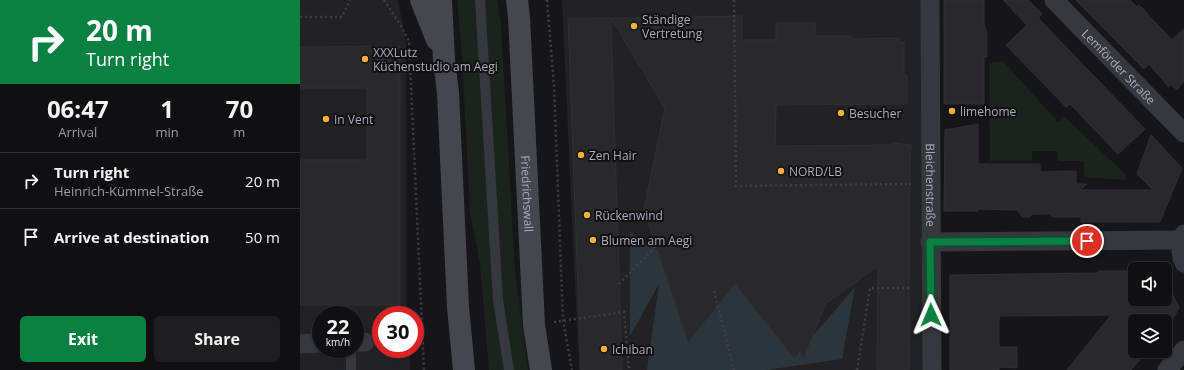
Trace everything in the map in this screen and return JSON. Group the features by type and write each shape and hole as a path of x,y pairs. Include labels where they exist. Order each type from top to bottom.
{"main road":[{"path":"421,0 444,60"},
{"path":"441,0 444,60 448,93 458,307 464,370"},
{"name":"Friedrichswall","path":"518,8 534,325 541,370"}],"street":[{"name":"Bleichenstraße","path":"930,0 932,184 930,288 932,370"},
{"name":"Lemförder Straße","path":"1054,0 1184,133"},
{"path":"930,242 1183,237 1182,259 1184,263"},
{"path":"300,344 312,343"},
{"path":"1167,370 1184,350"}],"lane":[{"path":"480,0 498,300 510,370"},
{"path":"351,370 354,358"}],"path":[{"path":"300,17 342,17 350,0"},
{"path":"384,0 409,41 421,306"},
{"path":"547,0 554,86 563,320 572,370"},
{"path":"734,0 736,186 932,184"},
{"path":"620,284 656,246"},
{"path":"857,370 870,288 930,288"},
{"path":"714,291 734,370"},
{"path":"534,325 624,312 629,370"},
{"path":"424,358 424,370"}],"shaded area":[{"path":"300,0 398,0 406,44 407,306 372,306 372,358 409,358 410,370 300,370"},
{"path":"457,0 497,0 501,24 515,271 528,370 489,370 480,264 470,211 462,56"},
{"path":"562,0 930,0 932,370 579,370"},
{"path":"1003,61 1058,122 1065,117 1126,175 1124,180 1084,177 1084,161 1058,161 1057,151 1032,151 1032,161 990,161 989,63"},
{"path":"630,232 658,251 688,342 735,284 794,358 855,287 842,359 766,370 647,370 659,284 630,336"}],"building":[{"path":"944,0 984,0 984,24 987,33 987,57 984,57 984,104 944,104"},
{"path":"1003,0 1028,0 1042,14 1038,18 1145,129 1118,154 1070,104 1066,107 1006,45 1027,25"},
{"path":"1076,0 1130,0 1137,7 1139,5 1172,40 1184,29 1184,81 1177,90 1171,84 1169,87 1149,64 1144,69"},
{"name":"NORD/LB","path":"742,16 742,40 776,40 776,23 815,23 815,36 851,36 851,39 899,38 899,42 904,42 904,75 907,75 907,104 776,105 775,146 893,145 893,143 911,145 909,196 909,370 877,370 878,266 825,304 804,358 798,349 794,358 735,284 688,342 644,209 665,108 611,18"},
{"path":"611,18 622,370 581,370 568,19"},
{"path":"400,46 400,305 300,305 300,160 367,160 367,88 300,88 300,47"},
{"path":"978,124 978,164 1040,164 1040,172 1076,171 1076,184 1087,184 1080,190 1153,190 1137,174 1151,135 1182,168 1160,222 1081,222 1081,217 1053,217 1049,214 1033,214 1030,217 1023,217 1017,210 978,209 978,211 944,211 945,130"},
{"path":"1099,271 1128,271 1128,306 1172,306 1172,292 1179,307 1172,318 1172,314 1128,314 1128,358 1141,358 1131,370 1067,370 1111,315 999,316 999,347 1017,347 1017,368 999,367 999,370 950,370 950,275 1099,273"}],"place":[{"name":"Ständige Vertretung","path":"634,26"},
{"name":"XXXLutz Küchenstudio am Aegi","path":"365,59"},
{"name":"limehome","path":"952,111"},
{"name":"Besucher","path":"841,113"},
{"name":"In Vent","path":"326,119"},
{"name":"Zen Hair","path":"581,155"},
{"name":"NORD/LB","path":"781,171"},
{"name":"Rückenwind","path":"587,215"},
{"name":"Blumen am Aegi","path":"593,240"},
{"name":"Ichiban","path":"604,349"}],"route":[{"path":"931,315 930,242 1087,241"}]}
